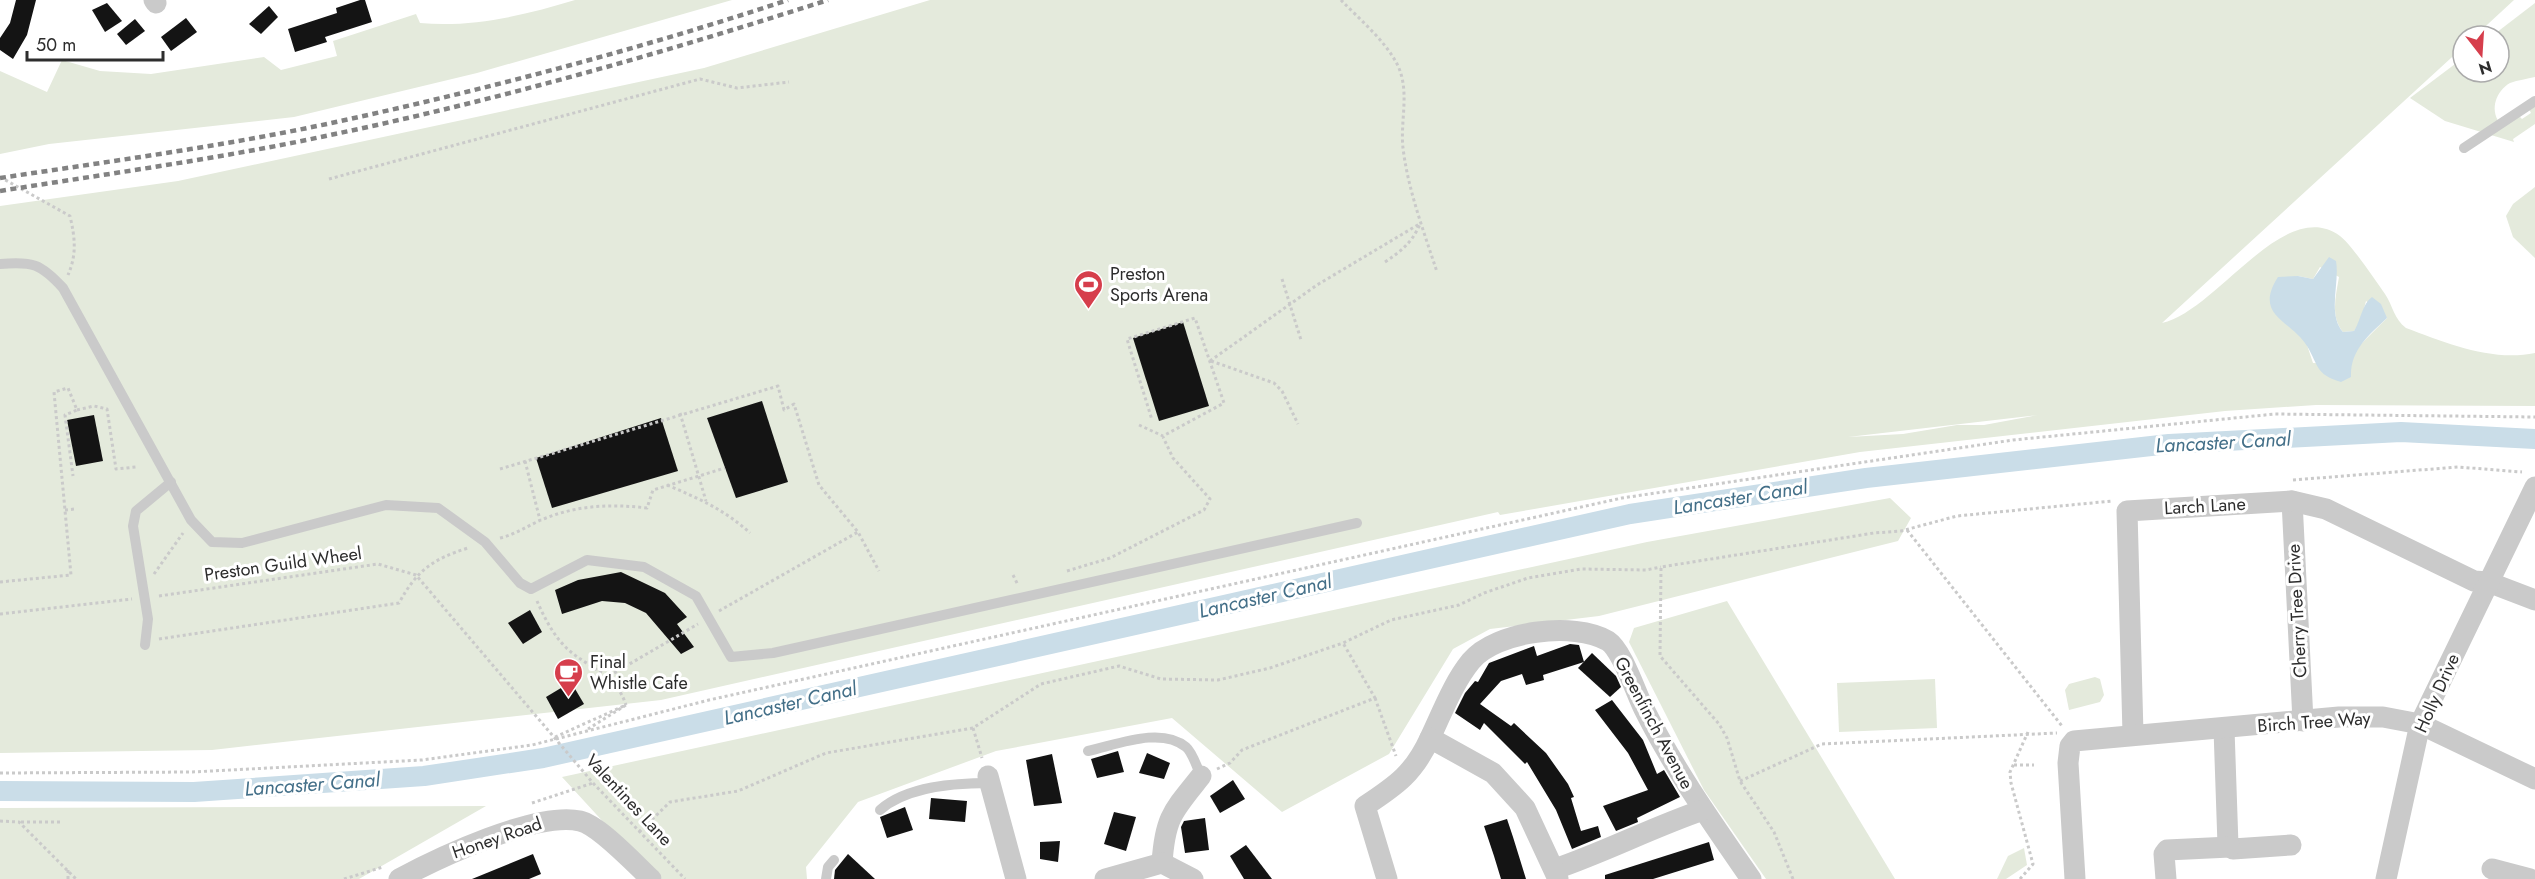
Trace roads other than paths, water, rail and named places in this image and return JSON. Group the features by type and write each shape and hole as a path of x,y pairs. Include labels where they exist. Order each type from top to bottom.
{"street":[{"path":"2488,582 2529,479"},
{"name":"Larch Lane","path":"2133,734 2127,511 2292,501 2326,509 2474,581 2488,582 2535,600"},
{"name":"Cherry Tree Drive","path":"2292,501 2303,721"},
{"name":"Holly Drive","path":"2386,879 2420,724 2488,582"},
{"name":"Greenfinch Avenue","path":"1387,879 1365,806 1391,789 1418,763 1471,661 1500,641 1536,633 1575,630 1609,642 1629,672 1643,708 1703,810 1751,879"},
{"name":"Birch Tree Way","path":"2075,879 2070,746 2074,741 2339,717 2383,717 2420,724 2535,779"},
{"path":"2224,729 2230,846"},
{"path":"1430,738 1493,773 1525,808 1557,874 1654,827 1703,810"},
{"path":"1162,863 1164,837 1171,814 1201,776"},
{"path":"989,779 1016,879"},
{"name":"Honey Road","path":"399,879 431,871 547,820 582,821 607,838 651,879"},
{"path":"2166,879 2164,854 2168,850 2291,845"},
{"path":"1105,879 1162,863 1193,879"},
{"path":"2492,869 2530,879"}],"lane":[{"path":"2464,148 2535,101"},
{"path":"0,264 24,261 45,268 63,288 191,520 212,542 242,543 386,505 438,508 485,542 520,583 531,589 587,560 644,567 696,596 731,657 773,653 1357,523"},
{"path":"145,643 148,619 133,526 136,511 171,482"},
{"path":"1088,751 1149,737 1173,740 1187,748 1201,776"},
{"path":"880,810 890,800 913,793 989,779"},
{"path":"826,879 828,867 834,860"}],"water":[{"path":"2329,257 2336,261 2335,307 2338,325 2343,332 2354,331 2366,304 2372,297 2381,304 2387,318 2357,351 2351,377 2341,382 2322,372 2307,346 2277,316 2270,301 2271,290 2278,277 2298,276 2313,279"}],"waterway":[{"name":"Lancaster Canal","path":"0,791 194,792 424,776 543,758 1630,514 1866,478 2169,444 2401,432 2535,439"}],"railway":[{"path":"0,178 168,153 336,122 507,82 620,51 788,0"},
{"path":"0,191 252,150 460,106 706,38 828,0"}],"place":[{"name":"Preston Sports Arena","path":"1089,310"},
{"name":"Final Whistle Cafe","path":"569,698"}]}
